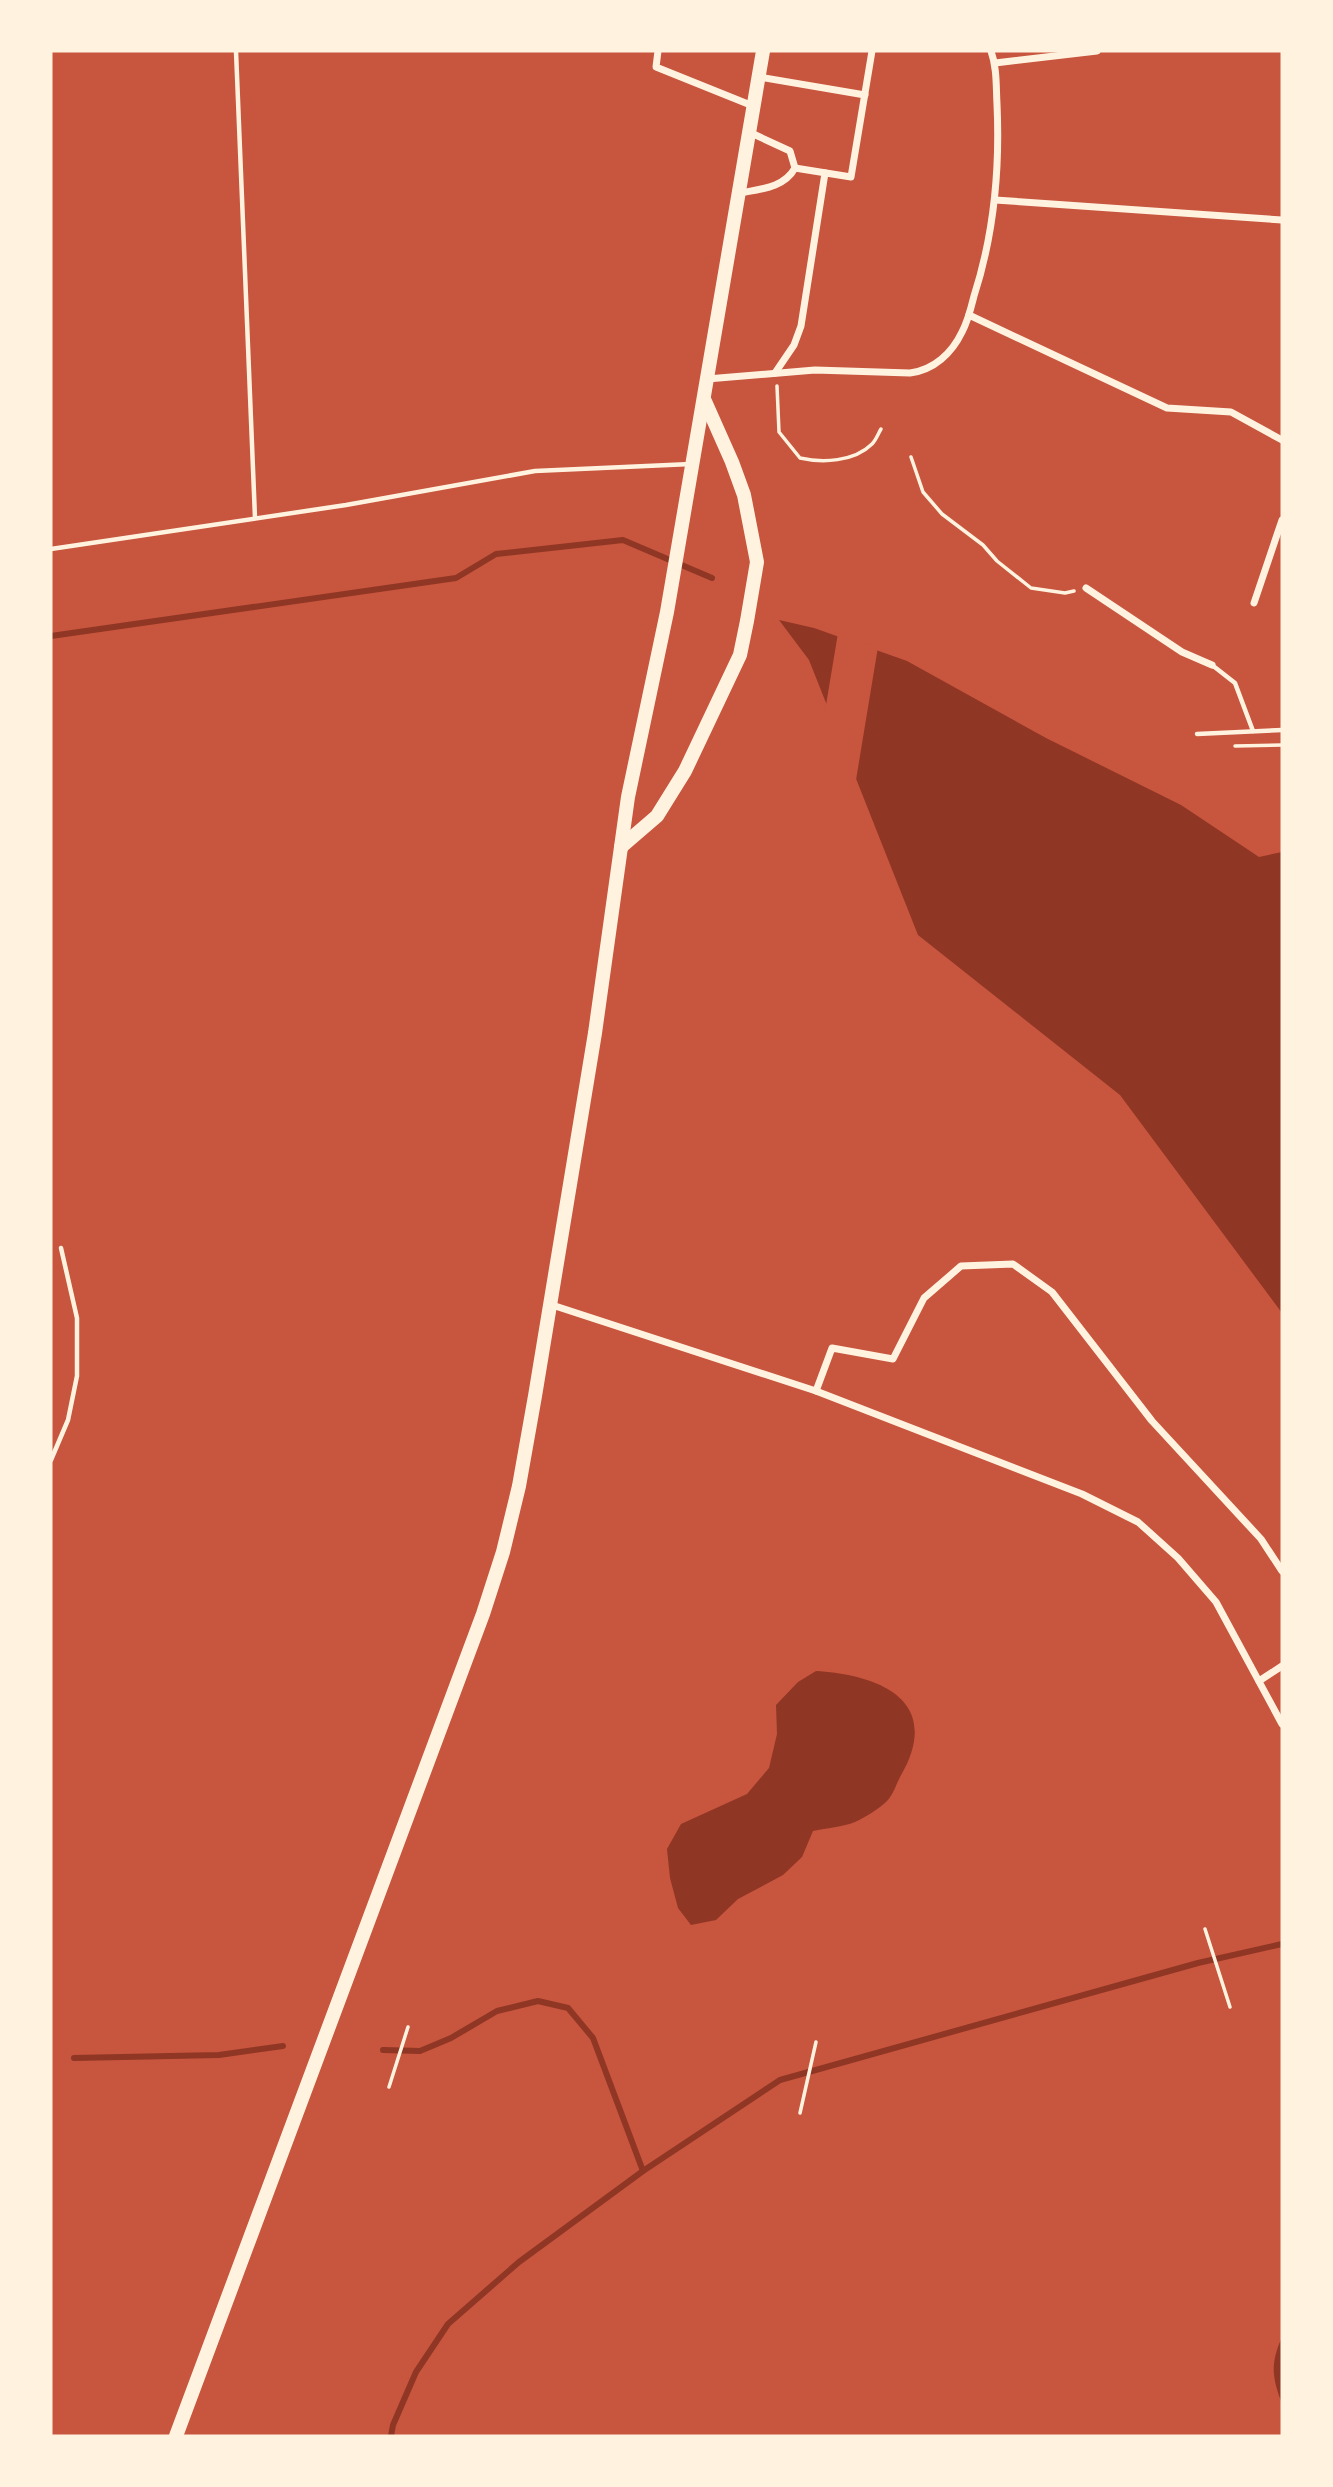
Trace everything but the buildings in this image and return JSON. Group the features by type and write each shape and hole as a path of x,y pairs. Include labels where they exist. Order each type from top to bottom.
{"main road":[{"path":"176,2436 483,1614 503,1552 519,1486 594,1033 628,797 667,612 763,51"},
{"path":"621,846 657,816 685,771 740,655 747,621 757,562 744,495 733,462 704,398"}],"street":[{"path":"658,51 656,66 754,106"},
{"path":"795,168 851,177 872,51"},
{"path":"707,379 815,370 922,372 934,366 954,345 963,331 984,265 995,200 998,129 995,63 991,51"},
{"path":"995,63 1097,51"},
{"path":"759,76 865,95"},
{"path":"749,132 790,151 795,168"},
{"path":"740,193 776,186 795,168"},
{"path":"775,373 794,345 801,326 825,173"},
{"path":"995,200 1282,220"},
{"path":"969,314 1167,408 1231,412 1282,440"},
{"path":"1255,603 1282,520"},
{"path":"1086,588 1182,652 1212,664"},
{"path":"816,1391 832,1348 893,1359 924,1298 961,1266 1013,1264 1052,1292 1152,1421 1261,1539 1282,1571"},
{"path":"548,1303 816,1391 1082,1494 1138,1522 1178,1558 1216,1602 1282,1724"},
{"path":"1259,1681 1282,1665"}],"lane":[{"path":"236,51 255,519"},
{"path":"51,549 346,505 535,471 692,464"},
{"path":"1212,664 1235,683 1253,731"},
{"path":"1197,734 1282,730"},
{"path":"51,1460 68,1420 78,1376 77,1318 61,1248"}],"path":[{"path":"775,373 779,432 800,458 820,462 848,457 871,445 881,429"},
{"path":"911,457 923,492 942,514 983,545 997,561 1031,588 1065,593 1086,588"},
{"path":"1231,747 1282,744"},
{"path":"1205,1929 1230,2007"},
{"path":"389,2087 408,2027"},
{"path":"800,2113 816,2042"}],"shaded area":[{"path":"779,620 814,628 907,661 1046,738 1181,805 1259,857 1282,852 1282,1313 1120,1095 918,935 809,660"},
{"path":"816,1671 863,1679 883,1687 899,1697 910,1712 915,1729 912,1751 894,1790 884,1804 859,1820 813,1831 802,1857 783,1875 738,1899 716,1920 691,1925 678,1908 670,1878 667,1849 681,1824 747,1794 769,1768 777,1734 776,1705 798,1682"},
{"path":"1282,2337 1282,2404 1276,2386 1274,2363"}],"pier":[{"path":"838,633 878,647 856,780 851,779 825,711"}],"waterway":[{"path":"51,636 456,578 496,554 623,540 712,578"},
{"path":"391,2436 393,2425 416,2372 448,2324 519,2262 643,2171 780,2080 1198,1963 1282,1944"},
{"path":"383,2050 420,2051 451,2038 497,2011 538,2001 568,2008 593,2038 643,2171"},
{"path":"74,2058 219,2055 283,2046"}]}
